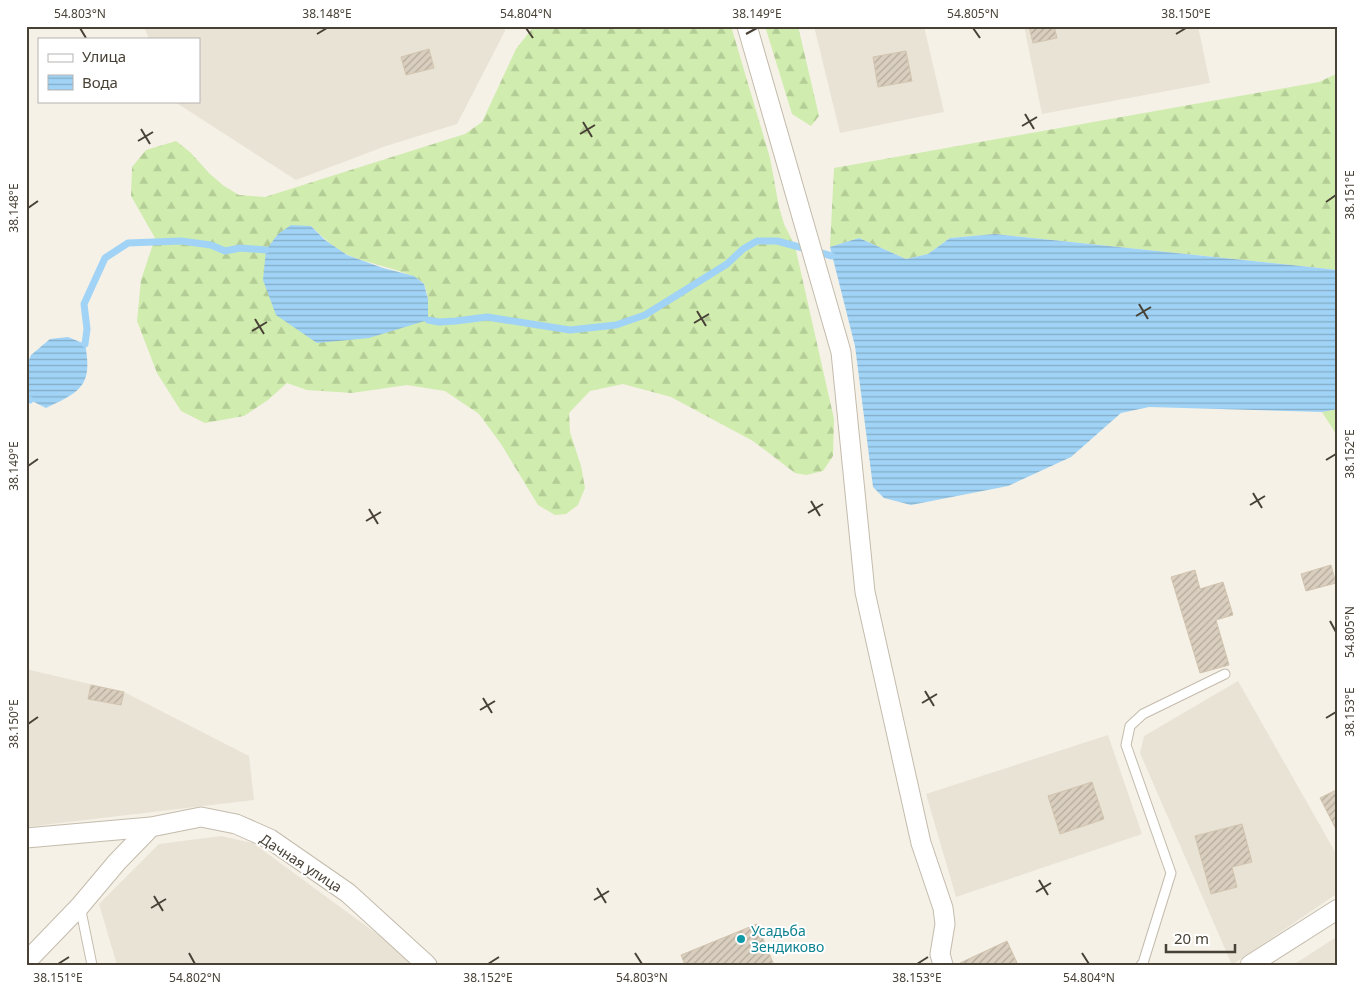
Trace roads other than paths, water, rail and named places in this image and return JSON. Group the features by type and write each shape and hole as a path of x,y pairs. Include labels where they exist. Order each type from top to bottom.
{"street":[{"path":"747,26 841,352 866,592 921,843 943,908 945,924 940,954 943,965"},
{"name":"Дачная улица","path":"26,838 151,827 201,818 236,824 270,840 348,893 427,965"},
{"path":"26,962 80,906 117,862 151,827"},
{"path":"1250,965 1338,909"}],"lane":[{"path":"1141,965 1172,873 1126,745 1130,726 1143,714 1225,674"},
{"path":"80,906 92,965"}],"water":[{"path":"291,225 311,226 325,240 347,255 383,268 414,276 424,284 428,299 428,320 369,338 317,343 276,315 263,280 266,250 278,234"},
{"path":"995,234 1338,270 1338,409 1322,412 1149,407 1121,413 1071,457 1008,486 911,505 884,498 873,487 855,346 830,247 859,238 906,259 928,254 950,238"},
{"path":"68,337 85,344 87,369 85,378 76,392 46,408 30,400 26,389 26,368 31,355 50,339"}],"waterway":[{"path":"85,344 87,329 84,304 105,258 128,243 181,241 211,245 225,251 240,248 266,250"},
{"path":"428,320 439,322 487,317 570,330 616,325 645,315 727,264 743,249 757,241 777,241 832,256"},
{"path":"26,399 30,400"}],"place":[{"name":"Усадьба Зендиково","path":"741,939"}]}
